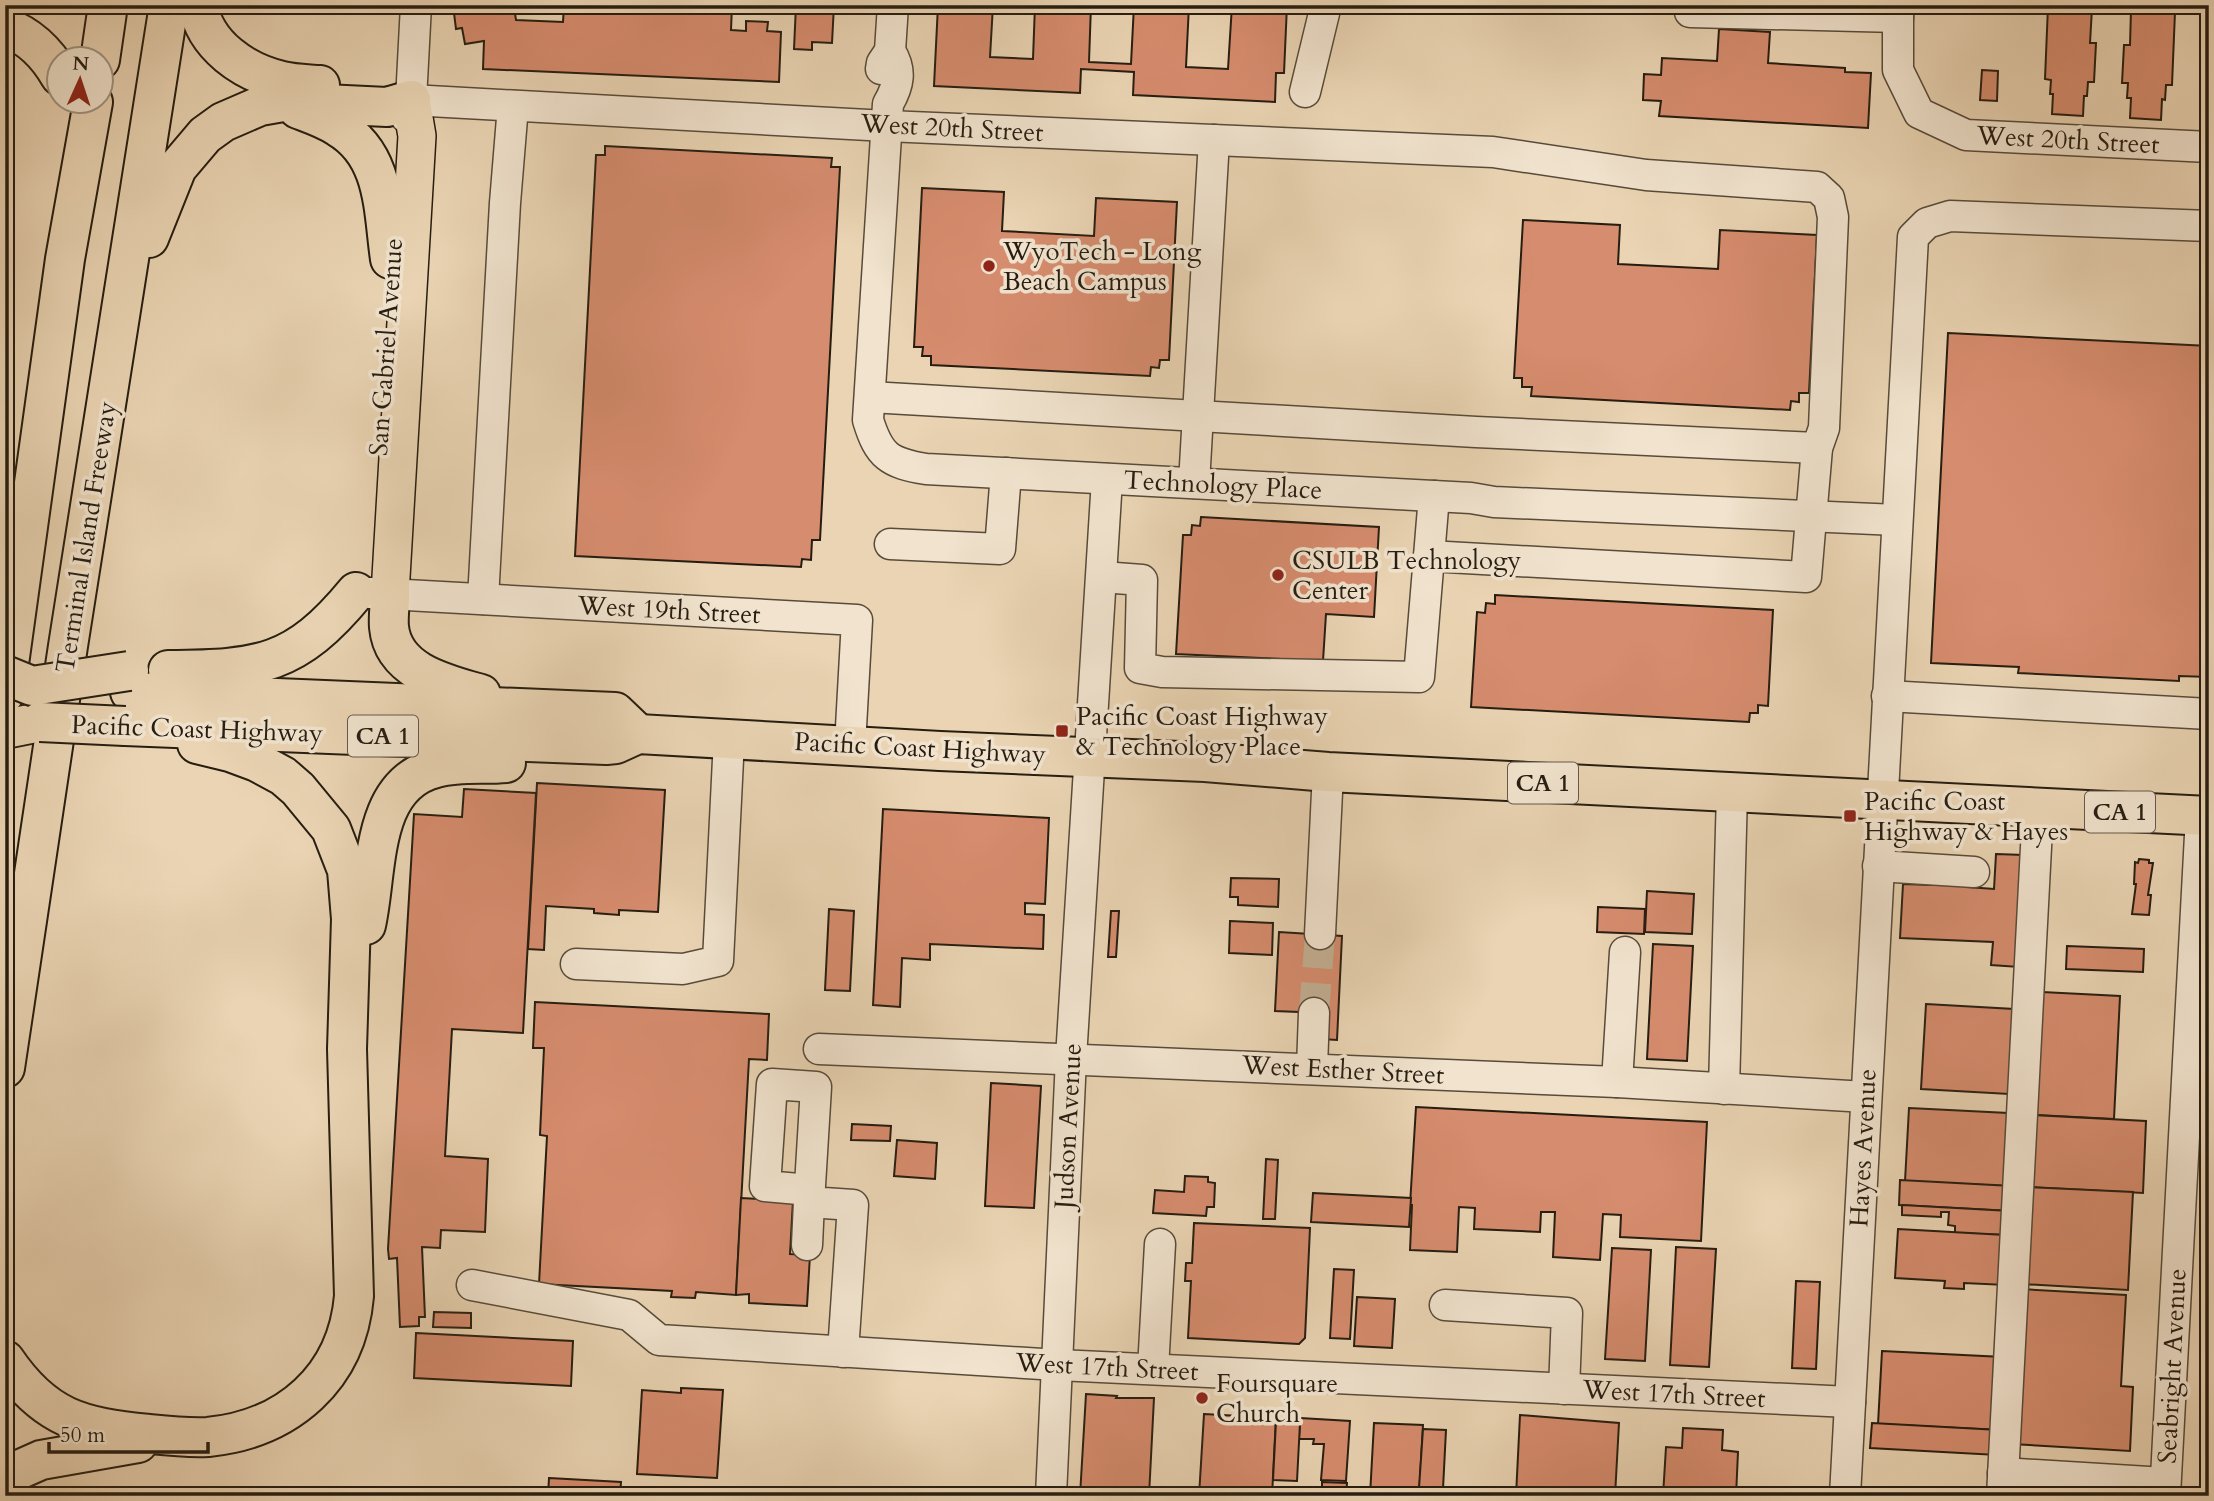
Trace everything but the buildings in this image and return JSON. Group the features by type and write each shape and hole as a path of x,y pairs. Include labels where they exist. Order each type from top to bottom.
{"highway":[{"path":"102,46 108,5"},
{"name":"Terminal Island Freeway","path":"5,1068 169,5"},
{"path":"198,5 209,36 236,62 258,74 285,82 389,90 411,100"},
{"path":"5,27 25,35 46,57"},
{"path":"124,294 177,168 205,135 240,113 283,102 387,107 411,100"},
{"path":"283,102 337,126 353,137 369,158 382,190 390,259"},
{"path":"65,259 69,116"},
{"path":"12,684 65,259 91,116"},
{"path":"128,697 222,669 267,662 303,645 336,617 373,593 396,648 412,666 436,681 530,709"},
{"name":"Pacific Coast Highway","path":"12,684 128,697 622,739 729,739 1205,762 1328,772 2205,816"},
{"path":"5,1360 32,1396 62,1415 80,1422 119,1431 207,1437 242,1431 283,1414 301,1402 338,1358 353,1312 347,1049 351,919 347,870 331,829 317,809 283,776 230,752 128,697"},
{"name":"Pacific Coast Highway","path":"17,724 128,697 615,712 622,739"},
{"path":"350,996 368,917 380,835 387,811 402,786 416,775 438,767 505,763 622,739"},
{"path":"5,1476 41,1460 64,1454 182,1437"}],"main road":[{"name":"San Gabriel Avenue","path":"373,593 417,136 411,100"},
{"name":"San Gabriel Avenue","path":"373,593 372,562 390,259"}],"street":[{"name":"San Gabriel Avenue","path":"390,259 397,215 401,136 411,100 416,5"},
{"name":"Technology Place","path":"893,5 890,51 882,63 880,89 887,115 868,419 875,443 886,455 905,466 926,470 1434,496 1494,502 1897,520"},
{"path":"1305,92 1326,5"},
{"name":"West 20th Street","path":"1898,11 1898,70 1919,113 1966,135 2209,148"},
{"path":"1690,12 1898,11"},
{"name":"West 20th Street","path":"411,100 513,106 887,115 1214,140 1493,152 1646,175 1817,187 1829,198 1833,217 1824,428 1817,447 1806,577 1429,556"},
{"path":"483,599 503,231 513,106"},
{"path":"1194,483 1214,140"},
{"name":"Hayes Avenue","path":"1845,1496 1913,237 1927,223 1950,216 2209,226"},
{"path":"870,397 1476,432 1817,447"},
{"path":"890,544 1000,549 1006,473"},
{"name":"Judson Avenue","path":"1051,1496 1071,1058 1107,479"},
{"path":"1102,577 1142,580 1140,668 1162,672 1419,677 1434,496"},
{"name":"West 19th Street","path":"373,593 857,620 850,745"},
{"path":"1887,696 2209,714"},
{"path":"576,964 683,969 718,961 729,739"},
{"path":"1320,934 1328,772"},
{"path":"1724,1089 1731,792"},
{"path":"2038,808 2003,1484 2165,1489"},
{"name":"Seabright Avenue","path":"2165,1489 2203,896 2205,816"},
{"path":"1878,866 1974,872"},
{"path":"1617,1082 1625,951"},
{"path":"1312,1068 1314,1013"},
{"name":"West Esther Street","path":"819,1049 1312,1068 1866,1097"},
{"path":"807,1245 810,1196 853,1205 843,1352"},
{"path":"1153,1369 1160,1244"},
{"name":"West 17th Street","path":"472,1285 629,1315 659,1340 1058,1365 1850,1402"},
{"path":"1445,1305 1567,1313 1564,1389"}],"tunnel":[{"path":"1314,1013 1320,934"}],"place":[{"name":"WyoTech - Long Beach Campus","path":"989,266"},
{"name":"CSULB Technology Center","path":"1278,575"},
{"name":"Pacific Coast Highway & Technology Place","path":"1062,731"},
{"name":"Pacific Coast Highway & Hayes","path":"1850,816"},
{"name":"Foursquare Church","path":"1202,1398"}]}
